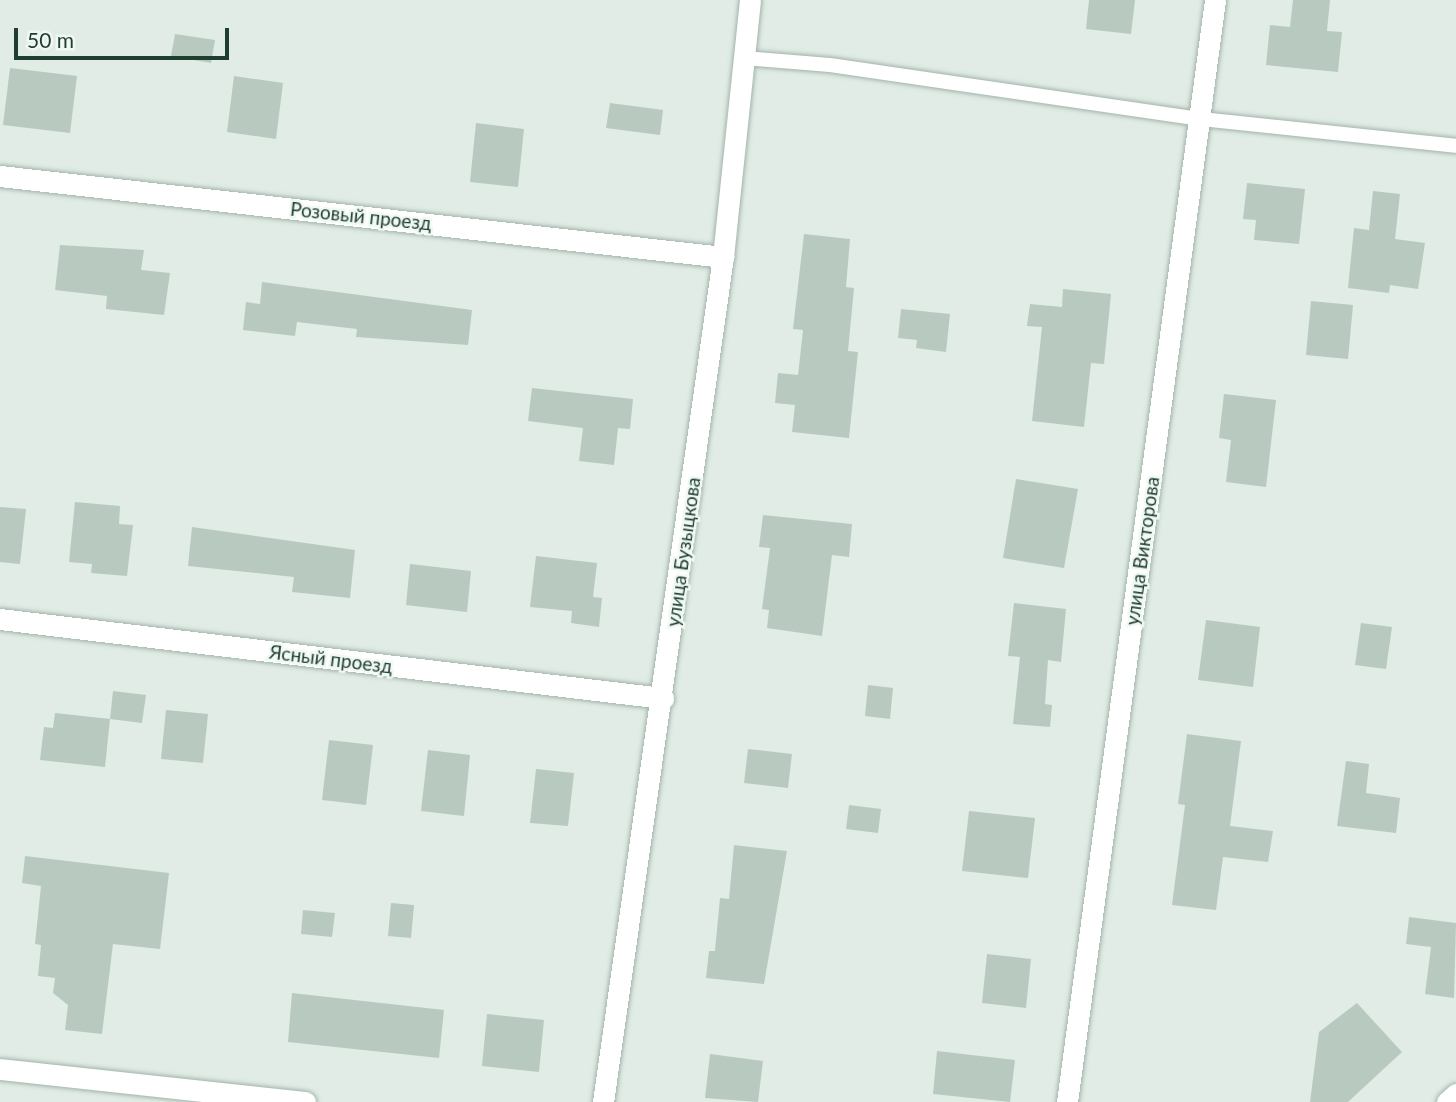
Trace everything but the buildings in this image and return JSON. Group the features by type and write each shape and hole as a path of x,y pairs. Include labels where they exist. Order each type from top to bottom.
{"street":[{"name":"улица Бузыцкова","path":"603,1102 663,698 723,257 750,0"},
{"name":"улица Викторова","path":"1067,1102 1215,0"},
{"name":"Розовый проезд","path":"0,176 723,257"},
{"name":"Ясный проезд","path":"0,619 663,698"},
{"path":"0,1069 305,1102"},
{"path":"1447,1102 1456,1094"}],"lane":[{"path":"744,58 830,65 1201,119 1456,146"}]}
